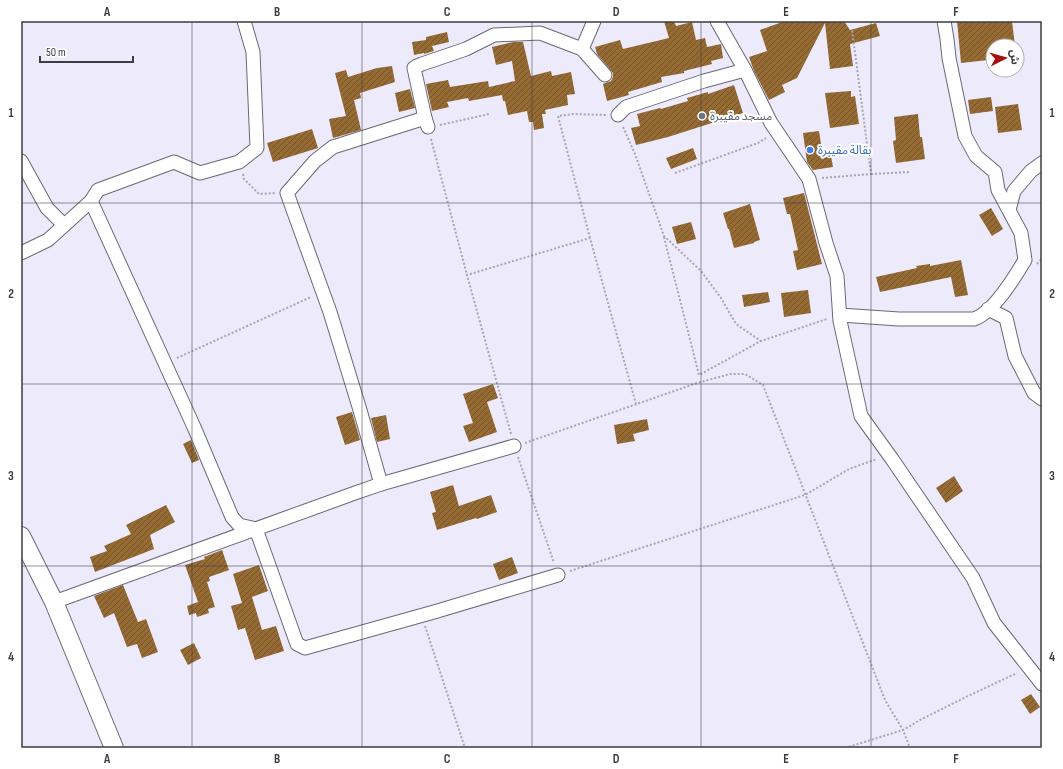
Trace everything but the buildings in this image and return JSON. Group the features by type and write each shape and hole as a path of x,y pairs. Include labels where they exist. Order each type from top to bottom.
{"street":[{"path":"21,253 48,240 91,201 98,190 174,162 200,173 239,162 257,148 253,52 244,21"},
{"path":"582,49 594,21"},
{"path":"717,21 746,70 771,123 809,179 826,243 837,276 840,315 861,416 973,578 994,623 1042,684"},
{"path":"840,315 900,319 974,318 982,316 1008,289 1025,260 1022,233 998,190 995,172 976,156 965,136 949,58 948,39 944,21"},
{"path":"381,484 360,410 323,293 287,193 315,160 333,147 427,123 414,68 466,49 494,35 540,33 582,49 605,75"},
{"path":"618,115 626,107 704,81 746,70"},
{"path":"21,162 47,208 64,225"},
{"path":"1009,210 1014,191 1031,171 1042,163"},
{"path":"91,201 166,366 232,517 238,525 256,529"},
{"path":"988,309 1006,318 1015,356 1034,393 1042,399"},
{"path":"54,602 381,484 514,446"},
{"path":"256,529 297,644 305,648 558,575"},
{"path":"21,536 54,602 114,748"}],"path":[{"path":"852,30 871,174"},
{"path":"489,114 427,123 514,446 558,575 806,495 849,469 889,455"},
{"path":"636,404 558,116 573,114 618,115 636,154 664,236 699,375 761,341 840,315"},
{"path":"675,173 758,143 777,131"},
{"path":"239,162 244,178 259,194 287,193"},
{"path":"809,179 910,172"},
{"path":"664,236 701,271 721,298 736,324 761,341"},
{"path":"468,275 590,238"},
{"path":"166,366 172,360 285,308 323,293"},
{"path":"514,446 636,404 730,374 745,374 763,385 885,700 903,730 910,748"},
{"path":"422,615 465,748"},
{"path":"845,748 903,730 966,696 1029,667"}],"place":[{"name":"مسجد مقيبرة","path":"702,116"},
{"name":"بقالة مقيبرة","path":"810,150"}]}
